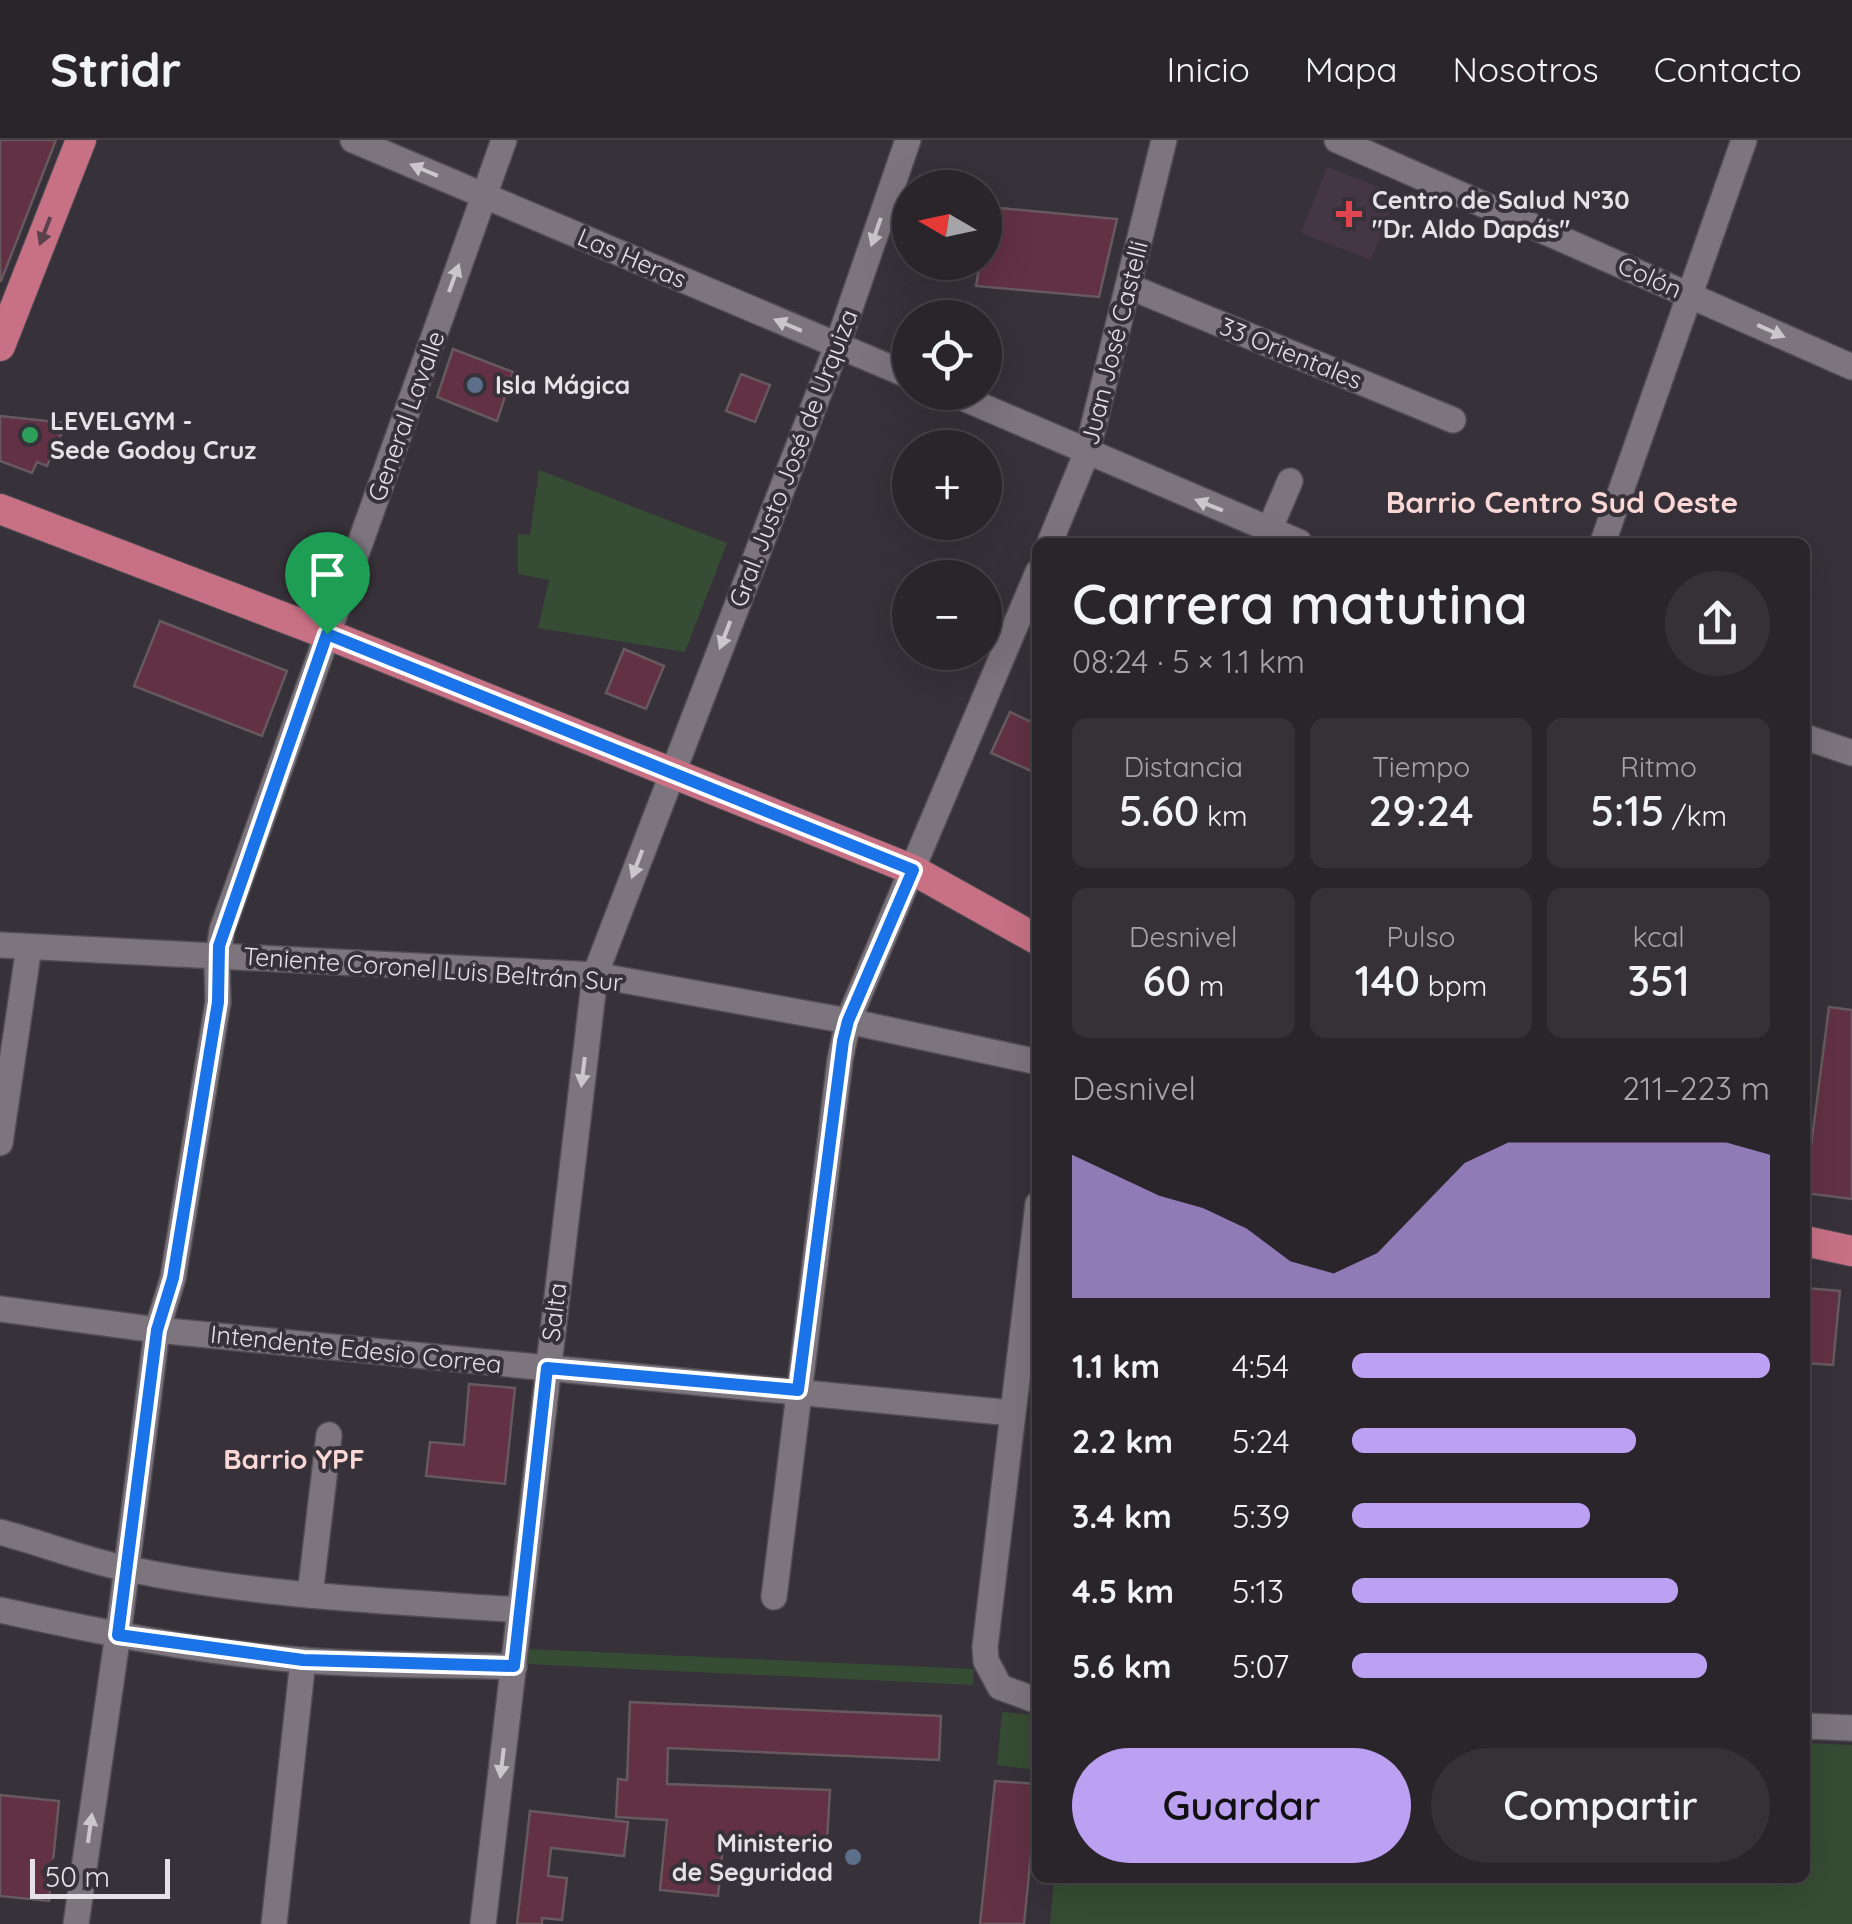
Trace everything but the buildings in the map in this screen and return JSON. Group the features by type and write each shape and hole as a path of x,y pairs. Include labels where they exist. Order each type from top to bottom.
{"main road":[{"path":"0,346 80,140"},
{"path":"0,508 327,634 913,870 1032,937"},
{"path":"1810,1242 1852,1252"}],"street":[{"name":"Las Heras","path":"353,140 892,369"},
{"name":"General Lavalle","path":"76,1924 157,1330 173,1278 218,1002 218,955 224,922 504,140"},
{"name":"Gral. Justo José de Urquiza","path":"672,773 837,346 908,140"},
{"name":"Juan José Castelli","path":"1052,538 1087,452 1164,140"},
{"name":"Colón","path":"1337,140 1852,366"},
{"path":"1603,538 1744,140"},
{"name":"33 Orientales","path":"1128,286 1453,420"},
{"path":"990,410 1267,536 1290,482"},
{"path":"774,1597 848,1021 1032,586"},
{"path":"1810,739 1852,754"},
{"name":"Salta","path":"484,1924 595,975 672,773"},
{"name":"Teniente Coronel Luis Beltrán Sur","path":"0,945 595,975 848,1021 1032,1061"},
{"path":"0,1142 28,947"},
{"path":"1032,1252 985,1648 991,1673 1000,1687 1032,1699"},
{"name":"Intendente Edesio Correa","path":"0,1309 157,1330 1012,1414"},
{"path":"310,1596 329,1435"},
{"path":"0,1532 62,1554 127,1569 310,1596 520,1610"},
{"path":"0,1610 118,1635 303,1660 514,1666"},
{"path":"274,1924 303,1660"},
{"path":"1810,1726 1852,1728"}],"shaded area":[{"name":"Centro de Salud N°30 \"Dr. Aldo Dapás\"","path":"1327,167 1397,194 1371,260 1301,233"}],"green space":[{"path":"539,470 727,543 685,652 538,628 549,580 518,574 518,534 530,535"},
{"path":"527,1649 974,1669 973,1685 525,1664"},
{"path":"1002,1712 1032,1715 1032,1769 997,1765"},
{"path":"1810,1743 1852,1745 1852,1924 1050,1924 1054,1883 1810,1883"}],"place":[{"name":"Centro de Salud N°30 \"Dr. Aldo Dapás\"","path":"1349,214"},
{"name":"Isla Mágica","path":"475,385"},
{"name":"LEVELGYM - Sede Godoy Cruz","path":"30,435"},
{"name":"Ministerio de Seguridad","path":"853,1857"}],"district":[{"name":"Barrio Centro Sud Oeste","path":"1562,503"},
{"name":"Barrio YPF","path":"294,1459"}],"route":[{"path":"327,634 913,870 843,1041 798,1390 547,1368 514,1666 303,1660 118,1635 157,1330 173,1278 218,1002 217,964 224,922 327,634"}]}
